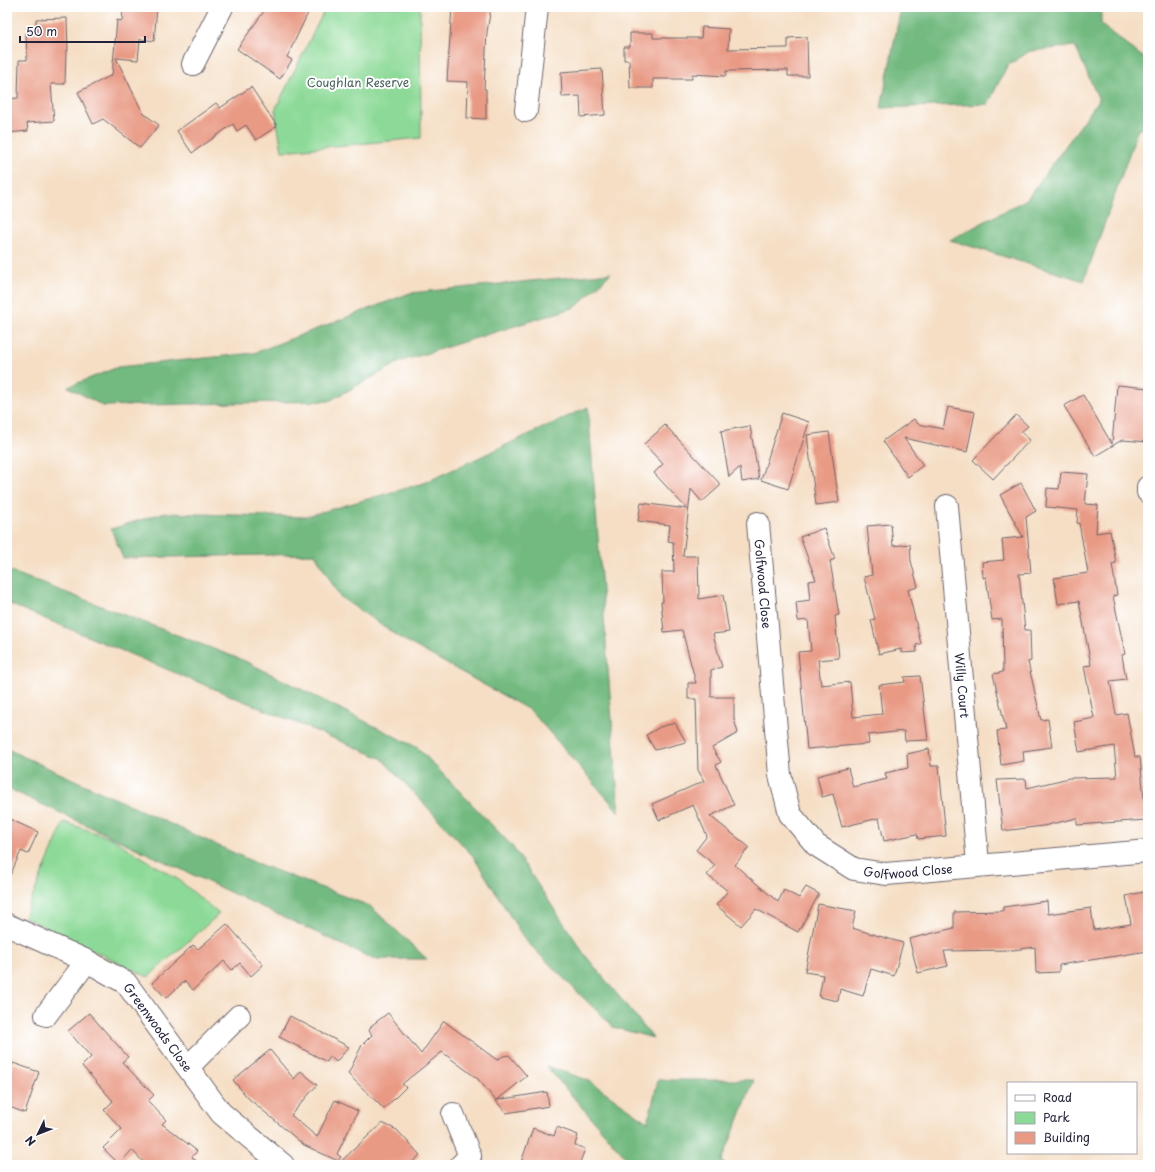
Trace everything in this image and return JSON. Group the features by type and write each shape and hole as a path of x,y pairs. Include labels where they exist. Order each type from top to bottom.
{"street":[{"path":"193,64 222,7"},
{"path":"526,111 537,7"},
{"path":"1148,487 1148,492"},
{"name":"Willy Court","path":"947,506 978,864"},
{"name":"Golfwood Close","path":"758,523 780,775 790,814 816,845 854,869 886,874 978,864 1148,850"},
{"name":"Greenwoods Close","path":"7,925 87,961 126,983 221,1113 283,1165"},
{"path":"46,1015 87,961"},
{"path":"188,1067 239,1016"},
{"path":"453,1114 470,1156 461,1165"}],"green space":[{"name":"Coughlan Reserve","path":"326,7 420,7 421,138 282,151 275,110"},
{"path":"901,7 1101,7 1101,25 1148,61 1148,129 1138,129 1084,281 950,240 1027,199 1099,100 1075,46 1030,51 1007,66 988,104 881,108"},
{"path":"611,273 576,307 402,361 329,401 103,406 68,387 118,367 254,353 410,293"},
{"path":"588,407 619,812 531,711 404,640 340,597 315,554 123,558 111,529 163,513 304,517 424,483"},
{"path":"7,570 245,661 418,748 512,846 585,955 653,1038 613,1027 525,940 473,856 381,758 7,603"},
{"path":"7,749 256,863 370,906 427,959 373,959 7,788"},
{"path":"64,822 111,838 179,880 219,914 148,977 24,917"},
{"path":"546,1066 588,1080 648,1122 658,1080 754,1080 722,1161 725,1165 632,1165"}],"building":[{"path":"123,7 157,7 154,41 140,39 138,60 116,58 143,113 159,125 140,148 103,119 93,124 78,92 112,75 117,20 122,21"},
{"path":"267,7 296,7 308,13 287,57 292,60 280,79 237,49"},
{"path":"452,7 491,7 487,32 484,89 486,89 486,119 467,118 468,82 447,81"},
{"path":"67,18 68,51 66,51 65,84 51,84 54,121 27,123 28,131 8,133 7,99 18,98 19,60 27,60 26,33 37,33 36,19"},
{"path":"702,27 729,29 728,49 788,48 788,38 807,37 808,76 788,76 788,70 726,71 726,76 692,74 692,79 653,79 653,88 630,88 629,60 624,60 624,47 630,47 630,33 653,33 653,38 701,38"},
{"path":"602,69 605,115 581,117 580,96 562,97 561,72"},
{"path":"251,87 277,126 256,140 246,125 237,131 233,124 192,153 177,131 216,103 220,108"},
{"path":"1117,385 1148,388 1148,442 1122,440 1095,456 1064,406 1083,395 1112,444"},
{"path":"948,407 975,412 967,452 904,438 923,465 908,477 883,441 914,419 918,424 943,429"},
{"path":"782,413 809,422 788,489 761,480"},
{"path":"1016,415 1028,426 1021,432 1030,440 993,479 973,460"},
{"path":"665,425 721,485 702,502 691,489 683,556 698,556 699,599 723,595 729,632 713,634 722,667 711,670 711,697 734,697 734,719 738,733 712,748 721,762 716,765 734,805 710,816 749,847 735,865 778,902 784,890 799,898 806,887 819,894 798,932 756,909 741,926 716,905 728,891 707,875 715,865 696,850 707,836 693,805 659,820 652,804 704,781 698,770 696,699 688,699 688,683 696,683 682,630 664,632 661,602 663,602 662,572 674,572 673,542 668,541 670,525 638,521 641,503 687,509 654,473 663,464 644,444"},
{"path":"750,426 759,479 742,482 740,467 729,477 721,431"},
{"path":"829,432 839,502 816,505 807,435"},
{"path":"1061,472 1088,474 1085,504 1098,505 1096,533 1110,531 1116,563 1112,564 1117,595 1113,596 1125,654 1122,655 1126,679 1110,681 1116,715 1127,713 1135,757 1140,757 1146,820 1077,825 1077,818 1043,826 1003,831 997,780 1026,779 1027,788 1069,778 1117,777 1114,746 1079,752 1074,722 1094,718 1084,666 1091,665 1079,601 1058,604 1054,578 1088,573 1079,523 1077,523 1078,510 1046,507 1047,488 1059,489"},
{"path":"1021,483 1036,511 1026,517 1031,573 1019,574 1025,630 1030,630 1031,661 1028,662 1041,720 1048,719 1052,747 1023,751 1024,761 1001,765 997,731 1006,730 993,674 1003,672 1002,619 992,620 986,577 983,578 982,562 1004,560 1002,539 1023,537 1000,495"},
{"path":"891,524 893,546 910,544 911,561 918,587 908,590 921,644 916,645 917,652 901,653 901,649 879,654 871,620 875,619 864,577 872,575 867,526"},
{"path":"824,528 835,559 830,561 839,615 835,616 839,658 818,660 821,685 850,682 853,717 882,714 879,685 905,682 904,677 920,676 928,740 905,741 904,731 868,735 869,744 807,749 798,652 811,651 808,620 798,621 796,602 810,600 808,581 816,580 800,537"},
{"path":"675,723 686,742 655,750 646,735 660,727"},
{"path":"929,749 931,766 939,766 946,836 918,839 917,834 884,841 879,818 842,827 833,794 822,797 817,776 848,768 853,787 887,779 885,773 908,768 907,754"},
{"path":"7,818 38,832 28,854 21,851 7,882"},
{"path":"1148,891 1148,951 1059,965 1059,972 1036,973 1035,947 1013,950 944,951 948,966 918,973 909,939 954,928 954,912 1003,911 1003,907 1047,901 1048,914 1091,908 1094,930 1131,924 1126,896"},
{"path":"818,904 856,911 852,928 903,943 894,976 871,969 863,996 840,989 838,1001 819,997 823,975 805,972"},
{"path":"227,924 263,965 251,976 240,963 232,970 224,961 193,990 185,981 166,998 152,983 193,945 198,949"},
{"path":"89,1013 128,1057 122,1062 154,1095 148,1101 166,1120 162,1124 197,1151 192,1157 201,1165 146,1165 132,1150 119,1164 103,1148 122,1129 104,1110 113,1101 82,1066 91,1057 68,1031"},
{"path":"388,1013 421,1054 444,1021 497,1060 503,1056 509,1055 527,1076 497,1100 547,1092 549,1106 506,1113 478,1079 442,1052 402,1084 406,1087 384,1109 348,1074 362,1045 372,1035 369,1031 372,1025"},
{"path":"290,1016 349,1047 336,1062 330,1056 327,1062 279,1037"},
{"path":"270,1050 294,1079 301,1071 317,1085 291,1115 317,1137 335,1100 358,1111 337,1154 341,1157 338,1161 304,1145 248,1098 233,1080"},
{"path":"13,1063 39,1072 25,1113 7,1106 7,1081"},
{"path":"382,1123 397,1130 420,1155 409,1165 337,1165"},
{"path":"557,1127 578,1135 575,1145 585,1149 579,1165 520,1165 533,1128 554,1136"}]}
